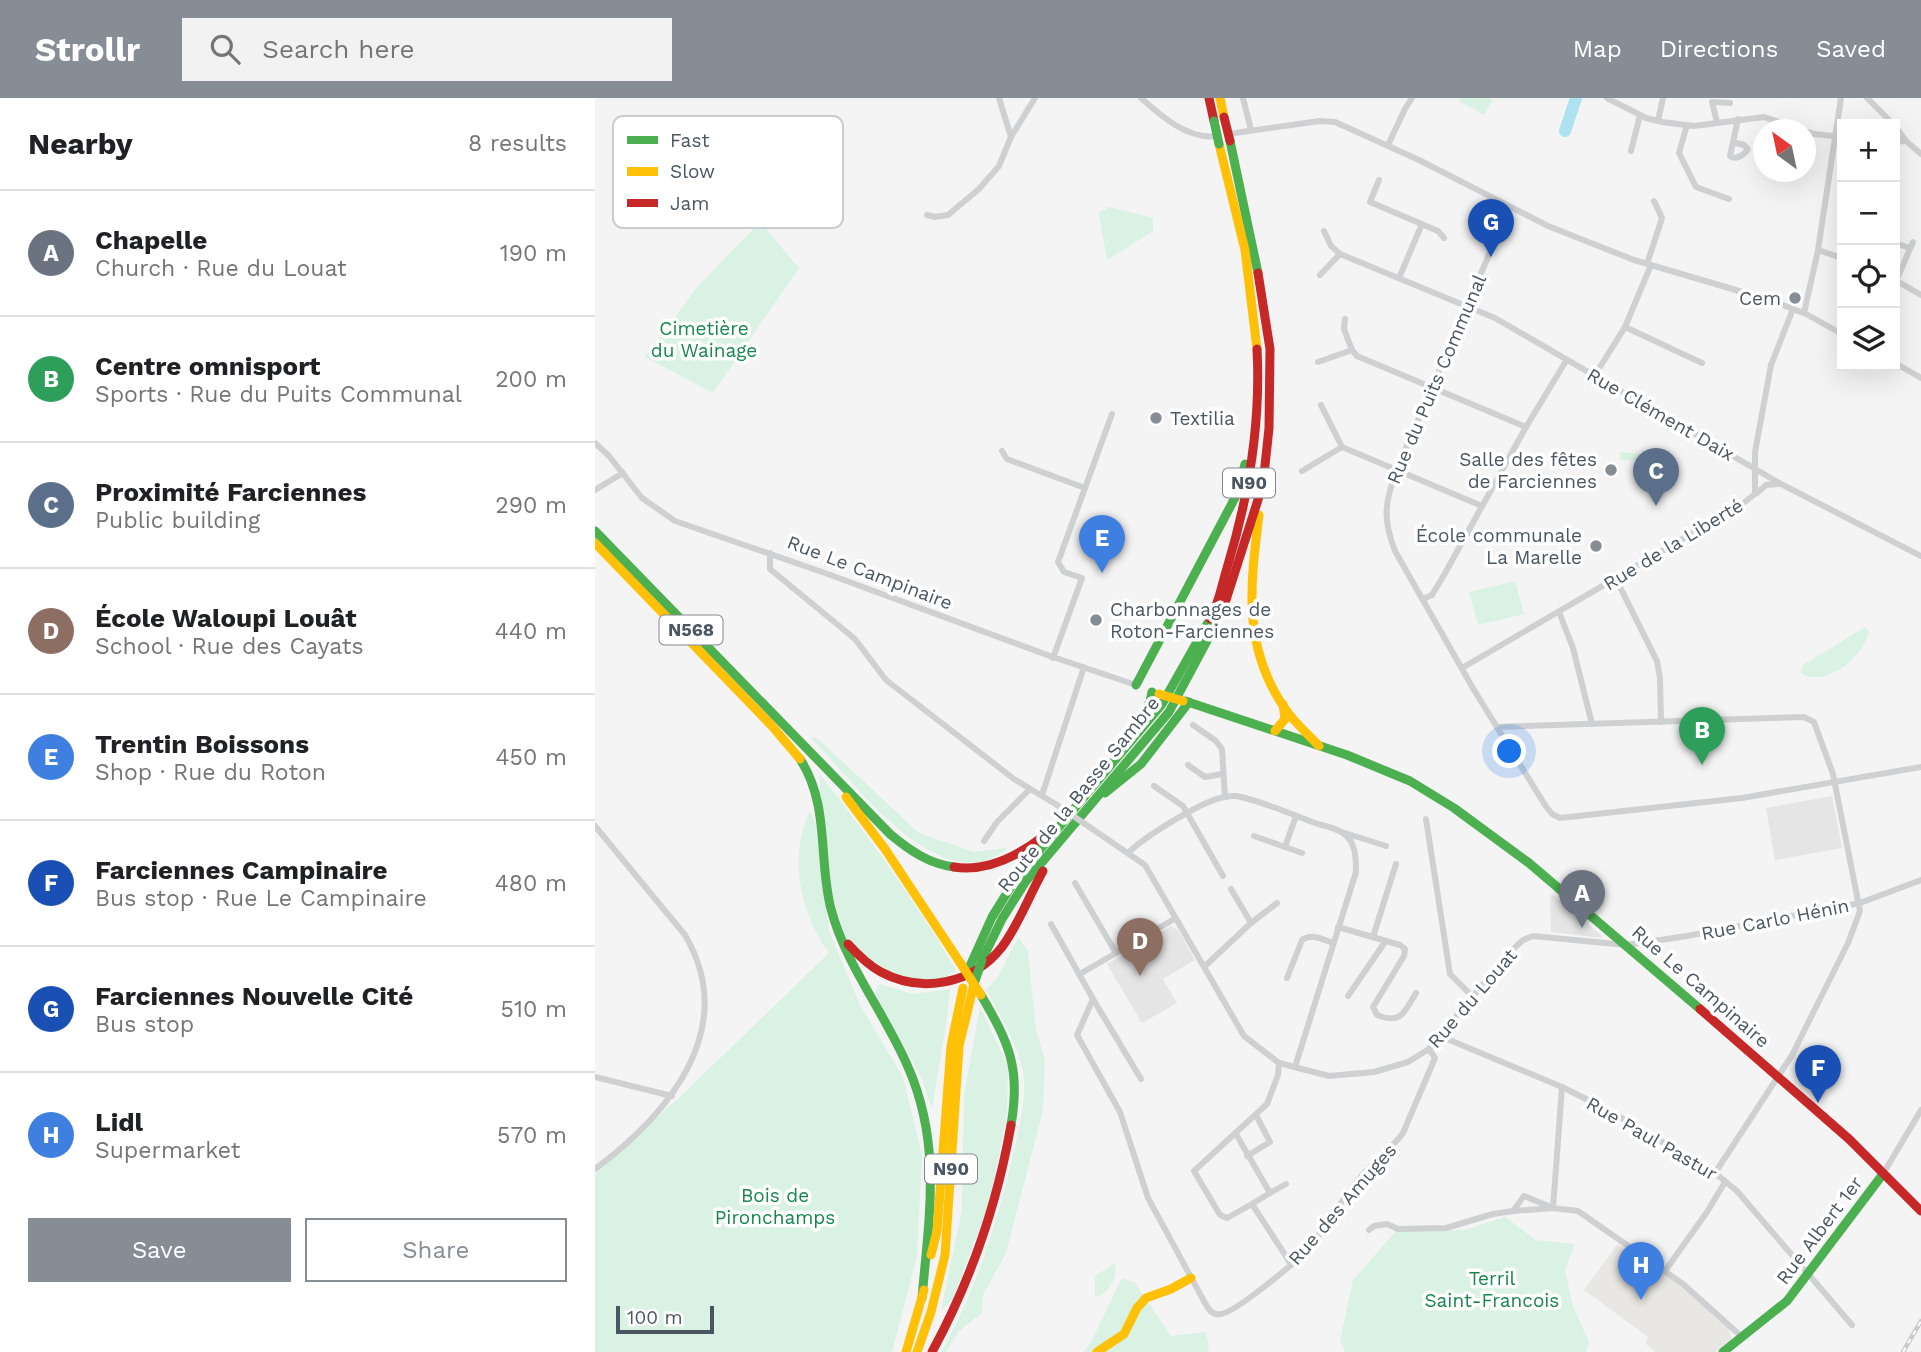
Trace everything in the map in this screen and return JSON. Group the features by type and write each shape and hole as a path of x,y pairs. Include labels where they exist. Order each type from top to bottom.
{"main road":[{"name":"Route de la Basse Sambre","path":"906,1352 937,1231 950,1046 963,988 965,965 1010,888 1032,858 1162,704 1213,614 1242,519 1252,467 1257,413 1257,349 1245,250 1209,98"},
{"name":"Route de la Basse Sambre","path":"918,1352 931,1312 944,1255 959,1046 982,960 1011,903 1053,847 1169,712 1220,617 1263,484 1269,428 1270,349 1254,251 1220,98"},
{"path":"1136,685 1238,492 1257,413"},
{"path":"1263,484 1251,574 1250,621 1261,666 1283,704 1319,746"},
{"name":"N568","path":"595,531 805,747"},
{"name":"N568","path":"595,543 772,726 804,765 817,794 827,891 838,930"},
{"name":"Rue Le Campinaire","path":"1136,685 1319,746 1410,781 1454,807 1529,863 1626,945 1849,1139 1921,1211"},
{"path":"1095,784 1111,753 1133,728 1156,693"},
{"path":"1096,798 1118,785 1144,761 1164,738 1186,702"},
{"path":"1275,731 1285,720 1283,704"},
{"path":"805,747 900,842 941,865 978,868 1003,862 1060,827"},
{"path":"805,747 885,849 965,965 1002,1033 1011,1058 1015,1085 1012,1121 995,1199 976,1260 932,1352"},
{"path":"838,930 863,960 890,977 922,985 955,980 987,963 1009,938 1053,847"},
{"path":"838,930 911,1075 926,1118 932,1157 922,1298"},
{"name":"Rue Albert 1er","path":"1723,1352 1787,1301 1883,1174"},
{"path":"1097,1352 1124,1334 1137,1308 1146,1298 1191,1278"}],"street":[{"path":"999,98 1011,137"},
{"path":"927,215 948,215 979,189 999,166 1011,137 1035,98"},
{"path":"1243,98 1251,130"},
{"path":"1388,145 1412,98"},
{"path":"1607,98 1640,115 1658,121 1687,125 1764,117 1770,119"},
{"path":"1658,121 1663,98"},
{"path":"1840,119 1841,98"},
{"path":"1867,98 1888,119"},
{"path":"1143,99 1174,124 1205,136 1330,121 1388,145 1509,208 1593,245 1793,309 1837,331"},
{"path":"1717,122 1712,102 1730,103"},
{"path":"1631,151 1640,115"},
{"path":"1733,142 1738,119"},
{"path":"1687,125 1679,153 1696,187 1729,199"},
{"path":"1816,132 1837,137"},
{"path":"1900,133 1921,154"},
{"path":"1900,142 1906,141"},
{"path":"1804,313 1837,148"},
{"path":"1379,180 1370,202 1438,231 1444,238"},
{"path":"1595,375 1625,327 1649,265 1662,218 1654,201"},
{"name":"Rue du Puits Communal","path":"1509,208 1387,496 1387,527 1395,551 1497,727 1552,814 1560,818 1742,798 1833,782"},
{"path":"1399,278 1422,224"},
{"path":"1320,275 1340,254 1331,246 1324,230"},
{"path":"1900,244 1911,245 1900,270"},
{"path":"1818,250 1837,256"},
{"name":"Rue Clément Daix","path":"1340,254 1495,318 1781,484 1921,555"},
{"path":"1900,284 1921,295"},
{"name":"Rue de la Liberté","path":"1462,668 1741,505 1755,494 1754,468 1759,423 1771,365 1793,309"},
{"path":"1345,319 1344,329 1357,356 1526,427"},
{"path":"1625,327 1702,363"},
{"path":"1318,362 1352,350"},
{"path":"1423,599 1432,595 1566,361"},
{"path":"1900,366 1921,377"},
{"path":"1321,405 1342,447 1482,506"},
{"path":"1053,657 1083,578 1065,572 1058,562 1112,414"},
{"name":"Rue Le Campinaire","path":"595,443 642,498 675,521 1136,685"},
{"path":"1302,471 1342,447"},
{"path":"1002,451 1006,458 1085,488"},
{"path":"595,490 623,473"},
{"path":"1755,494 1766,485 1781,484"},
{"name":"Rue du Louat","path":"770,553 770,569 855,639 886,680 1030,789 1145,865 1244,1036 1279,1063 1329,1076 1374,1072 1408,1062 1429,1049 1523,940 1532,936 1626,945"},
{"path":"1616,579 1657,661 1661,722"},
{"path":"1559,612 1566,624 1592,724"},
{"path":"1042,795 1084,667"},
{"path":"1497,727 1810,718 1814,722 1828,759 1860,911 1848,943 1778,1077 1715,1173"},
{"path":"1193,725 1222,748 1225,797"},
{"path":"1188,765 1205,776 1223,774"},
{"path":"1833,782 1921,767"},
{"path":"1154,786 1183,806 1223,876"},
{"path":"984,841 997,822 1030,789"},
{"path":"1128,853 1136,845 1210,802 1240,796 1387,846"},
{"path":"1285,847 1296,816"},
{"path":"1426,818 1450,974 1473,997"},
{"path":"595,826 685,935 693,948 705,991 702,1031 697,1051 672,1096 637,1133 595,1168"},
{"path":"1295,1067 1356,872 1356,855 1351,842 1343,833"},
{"path":"1254,836 1302,853"},
{"path":"1373,937 1396,864"},
{"name":"Rue Carlo Hénin","path":"1626,945 1725,930 1860,903 1921,880"},
{"path":"1075,883 1116,953"},
{"path":"1231,890 1251,923"},
{"path":"1205,966 1277,903"},
{"path":"1080,974 1176,918"},
{"path":"1051,924 1141,1079"},
{"path":"1338,927 1400,945 1405,949 1404,957 1373,1007 1377,1015 1391,1021 1396,1019 1401,1016 1416,993"},
{"path":"1287,978 1302,940 1313,936 1333,943"},
{"path":"1348,996 1385,942"},
{"path":"1093,999 1077,1035 1120,1112 1148,1198 1191,1278"},
{"name":"Rue Paul Pastur","path":"1440,1036 1562,1087 1608,1110 1715,1173 1737,1191 1852,1325"},
{"name":"Rue des Amuges","path":"1191,1278 1210,1312 1218,1315 1225,1313 1301,1257 1326,1227 1358,1180 1403,1133 1435,1058 1429,1049"},
{"path":"1279,1063 1272,1095 1267,1104 1194,1171 1220,1215 1227,1218 1286,1184"},
{"path":"595,1077 672,1096"},
{"path":"1552,1208 1562,1087"},
{"name":"Rue Albert 1er","path":"1883,1174 1921,1110"},
{"path":"1247,1156 1272,1144 1256,1115"},
{"path":"1236,1134 1271,1193"},
{"path":"1665,1271 1725,1182"},
{"path":"1513,1211 1524,1196 1552,1208"},
{"path":"1252,1204 1291,1265"},
{"path":"1369,1230 1374,1226 1387,1224 1398,1229 1446,1228 1513,1211 1552,1208 1578,1211 1683,1284 1741,1336"}],"shaded area":[{"path":"1832,796 1842,848 1775,860 1766,808"},
{"path":"1552,894 1602,936 1601,938 1551,932"},
{"path":"1171,926 1178,930 1195,960 1163,979 1177,1003 1142,1023 1107,964"},
{"path":"1619,1245 1683,1287 1728,1328 1732,1338 1715,1352 1656,1352 1646,1344 1648,1337 1584,1290"}],"green space":[{"path":"1461,98 1493,100 1484,115 1459,101"},
{"path":"1109,207 1153,218 1153,231 1107,260 1099,213"},
{"name":"Cimetière du Wainage","path":"754,228 765,228 799,268 713,393 645,357 698,286"},
{"path":"1620,452 1669,454 1668,468 1649,461 1620,460"},
{"path":"1515,581 1524,614 1478,625 1469,592"},
{"path":"1865,627 1869,631 1866,641 1843,667 1821,677 1801,673 1803,665"},
{"path":"810,737 817,738 919,833 974,852 1010,847 981,862 957,861 933,852 909,837 887,818"},
{"path":"819,773 890,869 956,970 942,980 902,978 871,960 845,937 827,877"},
{"name":"Bois de Pironchamps","path":"810,811 815,821 829,931 860,1005 903,1077 922,1156 917,1256 892,1352 595,1352 595,1174 684,1093 829,953 811,920 800,884 800,847"},
{"path":"1019,938 1028,951 1036,1030 1045,1060 1043,1110 1006,1253 983,1295 982,1313 959,1331 946,1352 941,1352 986,1252 1009,1173 1021,1119 1024,1100 1023,1072 1017,1050 986,989 997,978"},
{"path":"880,984 913,994 950,989 932,1109 922,1079 875,993"},
{"path":"980,1007 1008,1066 1007,1115 990,1200 953,1299 941,1310 962,1210 964,1095"},
{"name":"Terril Saint-Francois","path":"1505,1217 1536,1240 1575,1244 1565,1269 1572,1304 1589,1342 1586,1352 1345,1352 1340,1340 1353,1280 1396,1231 1465,1230"},
{"path":"1115,1263 1111,1284 1095,1298 1095,1276"},
{"path":"1122,1278 1135,1283 1171,1336 1206,1332 1209,1349 1206,1352 1084,1352"}],"waterway":[{"path":"1565,131 1576,98"}],"railway":[{"path":"1903,1352 1921,1321"}],"traffic: fast":[{"path":"1214,121 1219,144"},
{"path":"1230,141 1258,273"},
{"path":"1136,685 1238,492 1245,464"},
{"path":"595,531 890,834 920,855 936,863 954,867"},
{"path":"970,966 992,917 1017,877 1162,704 1210,619"},
{"path":"982,960 1002,919 1026,881 1169,712 1215,626"},
{"path":"1130,732 1150,702 1152,692"},
{"path":"1185,701 1347,755 1410,781 1454,808 1529,863 1700,1009"},
{"path":"1105,793 1141,764 1189,702"},
{"path":"800,759 816,795 827,890 838,930 856,970 899,1047 919,1096 926,1124 930,1210 922,1298"},
{"path":"974,984 982,960"},
{"path":"981,995 999,1028 1010,1057 1014,1087 1011,1125"},
{"path":"1723,1352 1787,1301 1883,1174"}],"traffic: slow":[{"path":"1220,98 1224,117"},
{"path":"1219,144 1245,250 1257,349"},
{"path":"1259,515 1252,592 1256,640 1272,687 1290,715 1319,746"},
{"path":"595,543 772,726 800,759"},
{"path":"1159,694 1183,701"},
{"path":"1275,731 1285,719 1283,704"},
{"path":"846,797 885,849 961,964"},
{"path":"961,964 981,995"},
{"path":"917,1352 931,1312 945,1255 959,1046 974,984"},
{"path":"931,1255 937,1231 951,1046 963,988"},
{"path":"1097,1352 1124,1334 1137,1308 1146,1298 1191,1278"},
{"path":"906,1352 924,1290"}],"traffic: jam":[{"path":"1209,98 1214,121"},
{"path":"1224,117 1230,141"},
{"path":"1226,600 1263,484 1269,428 1270,349 1258,273"},
{"path":"1210,619 1235,541 1252,460 1257,405 1257,349"},
{"path":"954,867 978,867 1001,862 1041,838"},
{"path":"848,944 872,966 897,979 930,984 962,977 977,970 1002,947 1043,871"},
{"path":"1700,1009 1849,1139 1921,1211"},
{"path":"932,1352 959,1297 981,1242 1011,1125"}],"place":[{"name":"Farciennes Nouvelle Cité","path":"1491,257"},
{"name":"Cem","path":"1795,298"},
{"name":"Textilia","path":"1156,418"},
{"name":"Salle des fêtes de Farciennes","path":"1611,470"},
{"name":"Proximité Farciennes","path":"1656,506"},
{"name":"École communale La Marelle","path":"1596,546"},
{"name":"Trentin Boissons","path":"1102,573"},
{"name":"Charbonnages de Roton-Farciennes","path":"1096,620"},
{"name":"Centre omnisport","path":"1702,765"},
{"name":"Chapelle","path":"1582,928"},
{"name":"École Waloupi Louât","path":"1140,976"},
{"name":"Farciennes Campinaire","path":"1818,1103"},
{"name":"Lidl","path":"1641,1300"}]}
